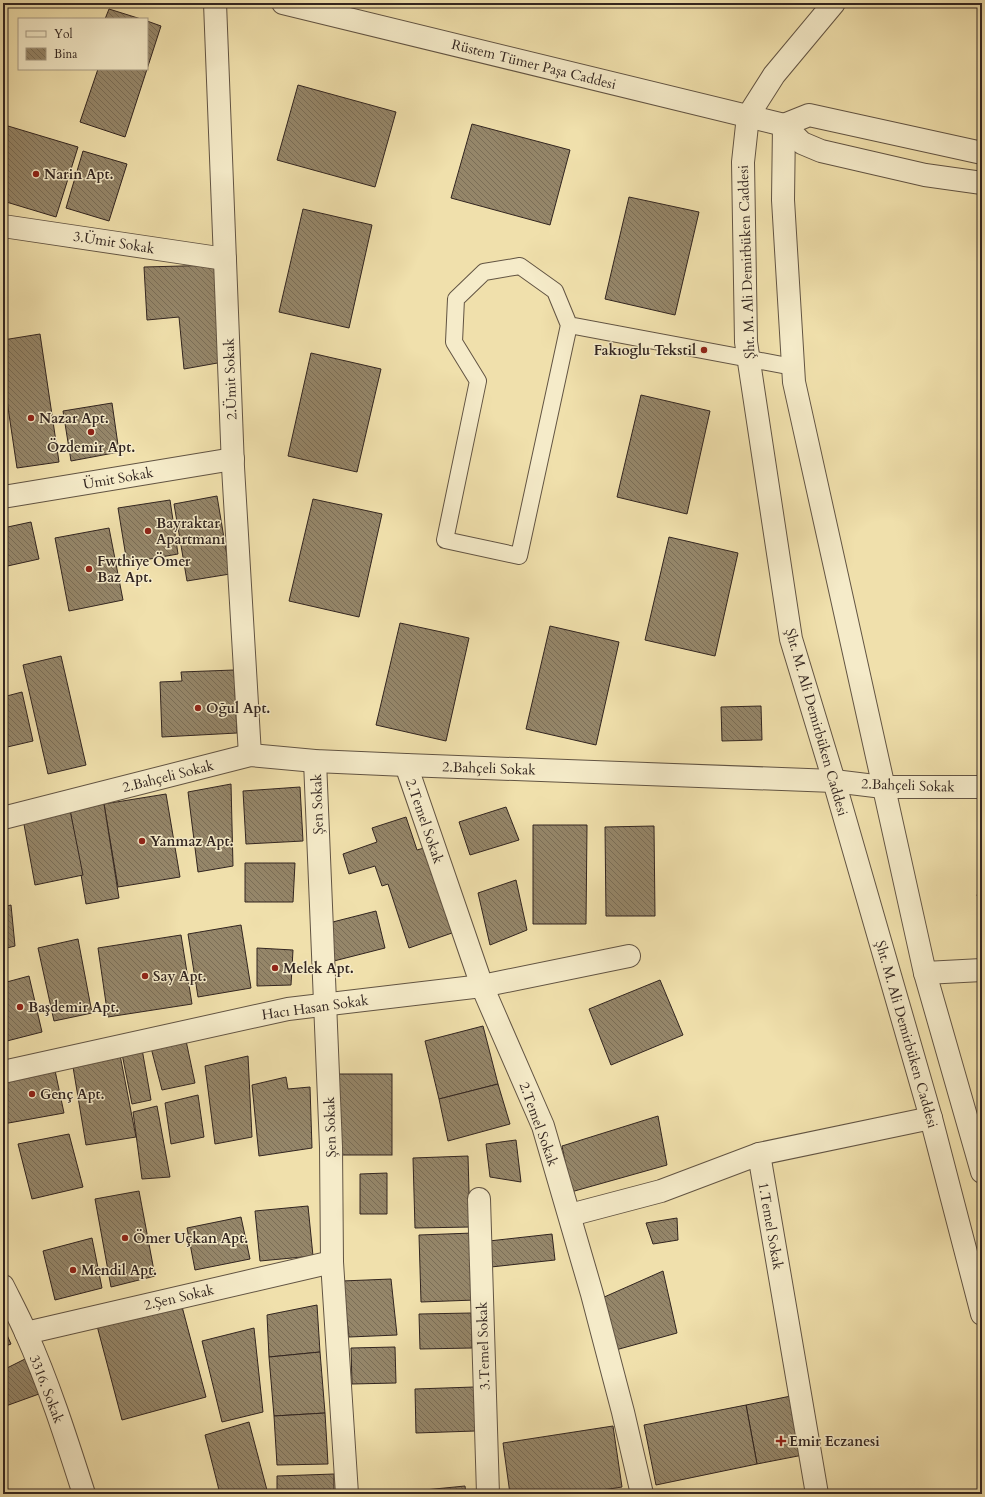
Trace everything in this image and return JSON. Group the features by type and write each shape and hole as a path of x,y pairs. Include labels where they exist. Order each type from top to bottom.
{"street":[{"name":"2.Ümit Sokak","path":"215,3 233,459 250,755"},
{"name":"Rüstem Tümer Paşa Caddesi","path":"283,3 784,125"},
{"path":"748,116 774,75 834,3"},
{"path":"784,125 809,115 982,153"},
{"name":"Şht. M. Ali Demirbüken Caddesi","path":"748,116 743,162 746,342 791,639 834,781 931,1118 982,1314"},
{"path":"784,125 802,143 821,151 925,175 982,183"},
{"path":"784,125 783,200 794,382 925,973 982,1172"},
{"name":"3.Ümit Sokak","path":"3,226 225,259"},
{"name":"Ümit Sokak","path":"3,497 233,459"},
{"name":"2.Bahçeli Sokak","path":"3,818 250,755 406,765 834,781 883,787 982,787"},
{"name":"Şen Sokak","path":"315,760 331,1147 332,1262 347,1494"},
{"name":"2.Temel Sokak","path":"406,765 482,986 543,1126 570,1215 623,1412 642,1494"},
{"name":"Hacı Hasan Sokak","path":"3,1072 288,1009 482,986 629,956"},
{"path":"925,973 982,970"},
{"path":"570,1215 661,1191 759,1154 931,1118"},
{"name":"1.Temel Sokak","path":"759,1154 818,1494"},
{"name":"3.Temel Sokak","path":"479,1199 488,1494"},
{"name":"2.Şen Sokak","path":"26,1333 332,1262"},
{"name":"3316. Sokak","path":"3,1286 26,1333 68,1444 84,1494"}],"lane":[{"path":"520,266 555,291 569,325 519,556 445,540 478,381 454,342 456,298 484,272 520,266"},
{"path":"569,325 792,366"}],"building":[{"path":"109,9 138,18 105,18"},
{"path":"148,21 161,26 148,66"},
{"path":"98,70 147,70 125,137 80,122"},
{"path":"298,85 396,112 375,187 277,160"},
{"path":"472,124 570,150 550,225 451,198"},
{"name":"Narin Apt.","path":"8,126 78,147 56,217 3,201 3,144"},
{"path":"83,151 127,164 109,221 66,208"},
{"path":"629,197 699,212 675,315 605,299"},
{"path":"303,209 372,225 349,328 279,312"},
{"path":"220,265 223,362 184,369 179,317 147,320 144,267"},
{"name":"Nazar Apt.","path":"40,334 59,462 17,468 3,374 3,340"},
{"path":"311,353 381,369 357,472 288,456"},
{"path":"641,395 710,411 687,514 617,497"},
{"name":"Özdemir Apt.","path":"112,403 119,452 71,461 63,411"},
{"path":"217,496 230,574 187,581 174,504"},
{"path":"313,499 382,514 359,617 289,601"},
{"name":"Bayraktar Apartmanı","path":"170,500 178,554 127,563 118,508"},
{"path":"31,522 39,559 3,567 3,528"},
{"name":"Fwthiye Ömer Baz Apt.","path":"109,528 123,600 69,611 55,538"},
{"path":"669,537 738,553 715,656 645,640"},
{"path":"400,623 469,638 446,741 376,725"},
{"path":"550,626 619,642 596,745 526,729"},
{"path":"61,656 86,765 48,774 23,665"},
{"name":"Oğul Apt.","path":"234,670 237,733 162,737 160,682 182,681 181,672"},
{"path":"22,692 33,741 3,748 3,697"},
{"path":"761,706 762,740 722,741 721,707"},
{"path":"231,784 233,866 198,872 188,792"},
{"path":"300,787 303,841 246,844 243,791"},
{"name":"Yanmaz Apt.","path":"166,794 180,877 118,887 104,804"},
{"path":"104,804 119,898 86,904 70,810"},
{"path":"506,807 519,840 470,855 459,822"},
{"path":"70,810 83,875 35,885 23,819"},
{"path":"406,817 417,850 424,848 452,933 409,948 388,884 382,886 375,866 349,874 343,854 377,842 372,828"},
{"path":"533,825 587,825 586,924 533,924"},
{"path":"654,826 655,916 606,916 605,827"},
{"path":"245,863 295,863 293,902 245,902"},
{"path":"516,880 527,930 490,945 478,893"},
{"path":"982,888 982,909 977,895"},
{"path":"11,905 15,946 3,949 3,907"},
{"path":"376,911 385,948 330,962 321,925"},
{"path":"241,925 251,988 198,997 188,934"},
{"name":"Say Apt.","path":"181,935 192,1004 108,1017 98,948"},
{"path":"78,939 92,1013 54,1021 38,948"},
{"name":"Melek Apt.","path":"257,948 293,950 291,985 257,986"},
{"name":"Başdemir Apt.","path":"29,976 42,1032 3,1042 3,983"},
{"path":"660,980 683,1035 611,1065 589,1009"},
{"path":"483,1026 498,1084 439,1099 425,1041"},
{"path":"185,1036 195,1083 162,1090 150,1044"},
{"path":"142,1049 151,1100 132,1104 122,1054"},
{"path":"119,1050 136,1137 86,1145 72,1061"},
{"path":"248,1056 252,1137 215,1144 205,1066"},
{"name":"Genç Apt.","path":"53,1061 64,1113 3,1124 3,1075"},
{"path":"336,1074 392,1074 392,1155 336,1155"},
{"path":"286,1077 288,1089 310,1087 312,1148 259,1156 252,1085"},
{"path":"498,1084 510,1124 448,1141 439,1099"},
{"path":"198,1095 204,1137 171,1144 165,1103"},
{"path":"157,1106 170,1177 142,1179 133,1112"},
{"path":"658,1116 667,1165 571,1192 562,1146"},
{"path":"69,1134 83,1187 32,1199 18,1144"},
{"path":"516,1140 521,1182 490,1177 486,1144"},
{"path":"468,1156 470,1227 415,1228 413,1158"},
{"path":"387,1173 387,1214 360,1214 360,1174"},
{"name":"Ömer Uçkan Apt.","path":"139,1191 155,1276 111,1287 95,1199"},
{"path":"308,1206 313,1256 260,1261 255,1211"},
{"path":"241,1217 250,1259 195,1270 187,1228"},
{"path":"677,1218 678,1240 653,1244 646,1223"},
{"path":"473,1233 475,1300 421,1302 419,1235"},
{"path":"552,1234 555,1260 491,1267 489,1241"},
{"name":"Mendil Apt.","path":"92,1238 102,1288 55,1300 43,1251"},
{"path":"663,1271 677,1333 612,1351 602,1298"},
{"path":"391,1279 397,1335 349,1337 342,1281"},
{"path":"180,1299 206,1397 122,1420 96,1322"},
{"path":"317,1305 320,1352 269,1357 267,1315"},
{"path":"471,1313 472,1348 420,1349 419,1314"},
{"path":"3,1326 11,1344 3,1347"},
{"path":"254,1328 263,1412 222,1422 202,1341"},
{"path":"395,1347 396,1383 352,1384 351,1348"},
{"path":"320,1352 325,1413 274,1416 269,1357"},
{"path":"25,1359 39,1394 3,1407 3,1370"},
{"path":"474,1387 475,1431 416,1433 415,1389"},
{"path":"791,1396 803,1455 757,1464 746,1405"},
{"path":"746,1405 757,1464 656,1485 644,1425"},
{"path":"325,1413 328,1464 277,1465 274,1416"},
{"path":"249,1422 268,1494 220,1494 205,1435"},
{"path":"613,1426 622,1487 577,1494 510,1494 503,1443"},
{"path":"334,1474 334,1494 277,1494 277,1476"},
{"path":"465,1486 466,1494 415,1494 414,1491"}],"place":[{"name":"Narin Apt.","path":"36,174"},
{"name":"Fakıoglu Tekstil","path":"704,350"},
{"name":"Nazar Apt.","path":"31,418"},
{"name":"Özdemir Apt.","path":"91,432"},
{"name":"Bayraktar Apartmanı","path":"148,531"},
{"name":"Fwthiye Ömer Baz Apt.","path":"89,569"},
{"name":"Oğul Apt.","path":"198,708"},
{"name":"Yanmaz Apt.","path":"142,841"},
{"name":"Melek Apt.","path":"275,968"},
{"name":"Say Apt.","path":"145,976"},
{"name":"Başdemir Apt.","path":"20,1007"},
{"name":"Genç Apt.","path":"32,1094"},
{"name":"Ömer Uçkan Apt.","path":"125,1238"},
{"name":"Mendil Apt.","path":"73,1270"},
{"name":"Emir Eczanesi","path":"781,1441"}]}
